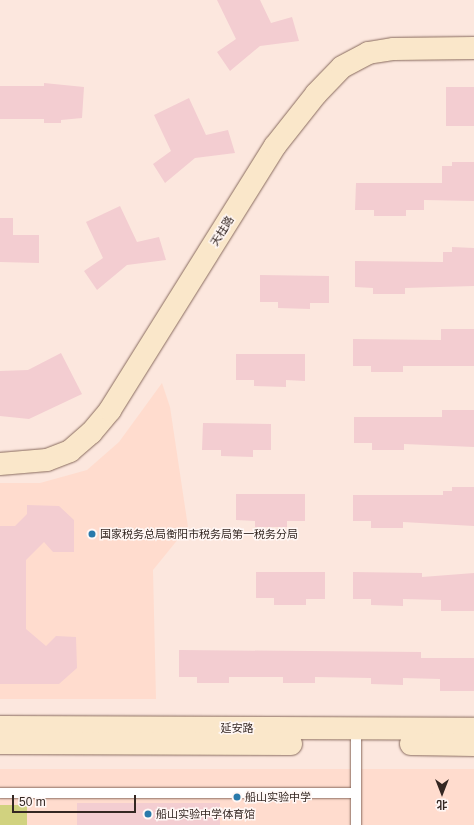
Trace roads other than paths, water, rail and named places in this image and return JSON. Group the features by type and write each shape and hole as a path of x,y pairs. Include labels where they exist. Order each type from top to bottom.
{"main road":[{"name":"天柱路","path":"0,464 47,460 70,451 91,433 110,410 275,146 316,94 342,67 368,53 394,48 474,48"},
{"name":"延安路","path":"0,727 356,736 474,744"},
{"name":"延安路","path":"0,743 356,736 474,729"}],"lane":[{"path":"356,736 356,825"},
{"path":"0,793 356,793"}],"place":[{"name":"国家税务总局衡阳市税务局第一税务分局","path":"92,534"},
{"name":"船山实验中学","path":"237,797"},
{"name":"船山实验中学体育馆","path":"148,814"}]}
